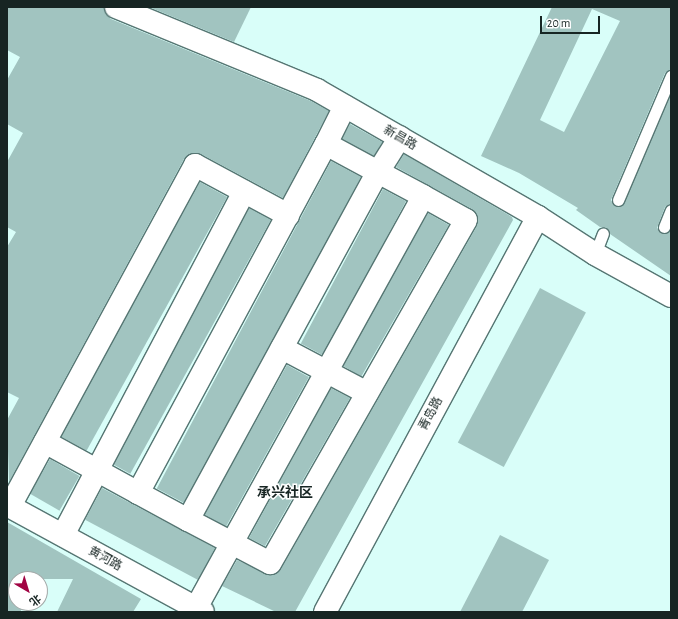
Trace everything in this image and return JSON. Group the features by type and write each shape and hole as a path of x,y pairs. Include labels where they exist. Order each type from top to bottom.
{"street":[{"name":"新昌路","path":"116,7 317,90 538,217 595,254 671,296"},
{"path":"138,494 345,106"},
{"path":"188,520 378,172 400,137"},
{"path":"45,442 138,494 270,563 466,220 326,144"},
{"path":"8,506 45,442 195,165 288,215"},
{"path":"63,535 244,192"},
{"path":"199,610 232,544 423,196"},
{"name":"青岛路","path":"325,612 538,217"},
{"path":"282,348 367,394"},
{"name":"黄河路","path":"8,506 199,610"}],"lane":[{"path":"618,200 671,76"},
{"path":"664,227 671,210"},
{"path":"595,254 603,233"}],"building":[{"path":"7,7 104,7 106,14 111,19 311,101 329,111 283,198 201,154 194,153 184,159 9,482 7,420 19,398 7,392 7,247 16,232 7,227 7,162 23,133 7,124 7,80 20,57 7,50"},
{"path":"149,7 251,7 234,42"},
{"path":"552,7 671,7 671,69 665,73 611,200 616,207 624,203 671,94 671,203 665,207 657,228 665,234 671,228 671,276 610,234 606,227 600,227 576,210 578,208 519,173 481,156","holes":["592,9 620,21 564,132 540,120"]},
{"path":"350,124 382,142 374,157 342,139"},
{"path":"404,154 512,217 513,220 295,612 276,612 222,586 237,560 270,575 281,569 477,226 477,214 472,209 396,167"},
{"path":"331,161 361,177 187,505 157,489"},
{"path":"200,182 227,197 87,451 59,436"},
{"path":"383,189 406,201 324,356 301,344"},
{"path":"249,208 271,220 130,474 108,462"},
{"path":"428,213 449,225 361,377 340,365"},
{"path":"540,288 586,312 504,467 458,443"},
{"path":"287,365 309,377 226,527 204,515"},
{"path":"331,388 350,398 265,546 249,538"},
{"path":"50,459 79,476 59,511 30,494"},
{"path":"102,488 215,548 198,580 85,520"},
{"path":"7,522 141,599 133,612 57,612 73,579 48,579 48,571 8,571 8,611 21,611 7,612"},
{"path":"500,535 549,560 522,612 460,612"}],"district":[{"name":"承兴社区","path":"285,493"}]}
